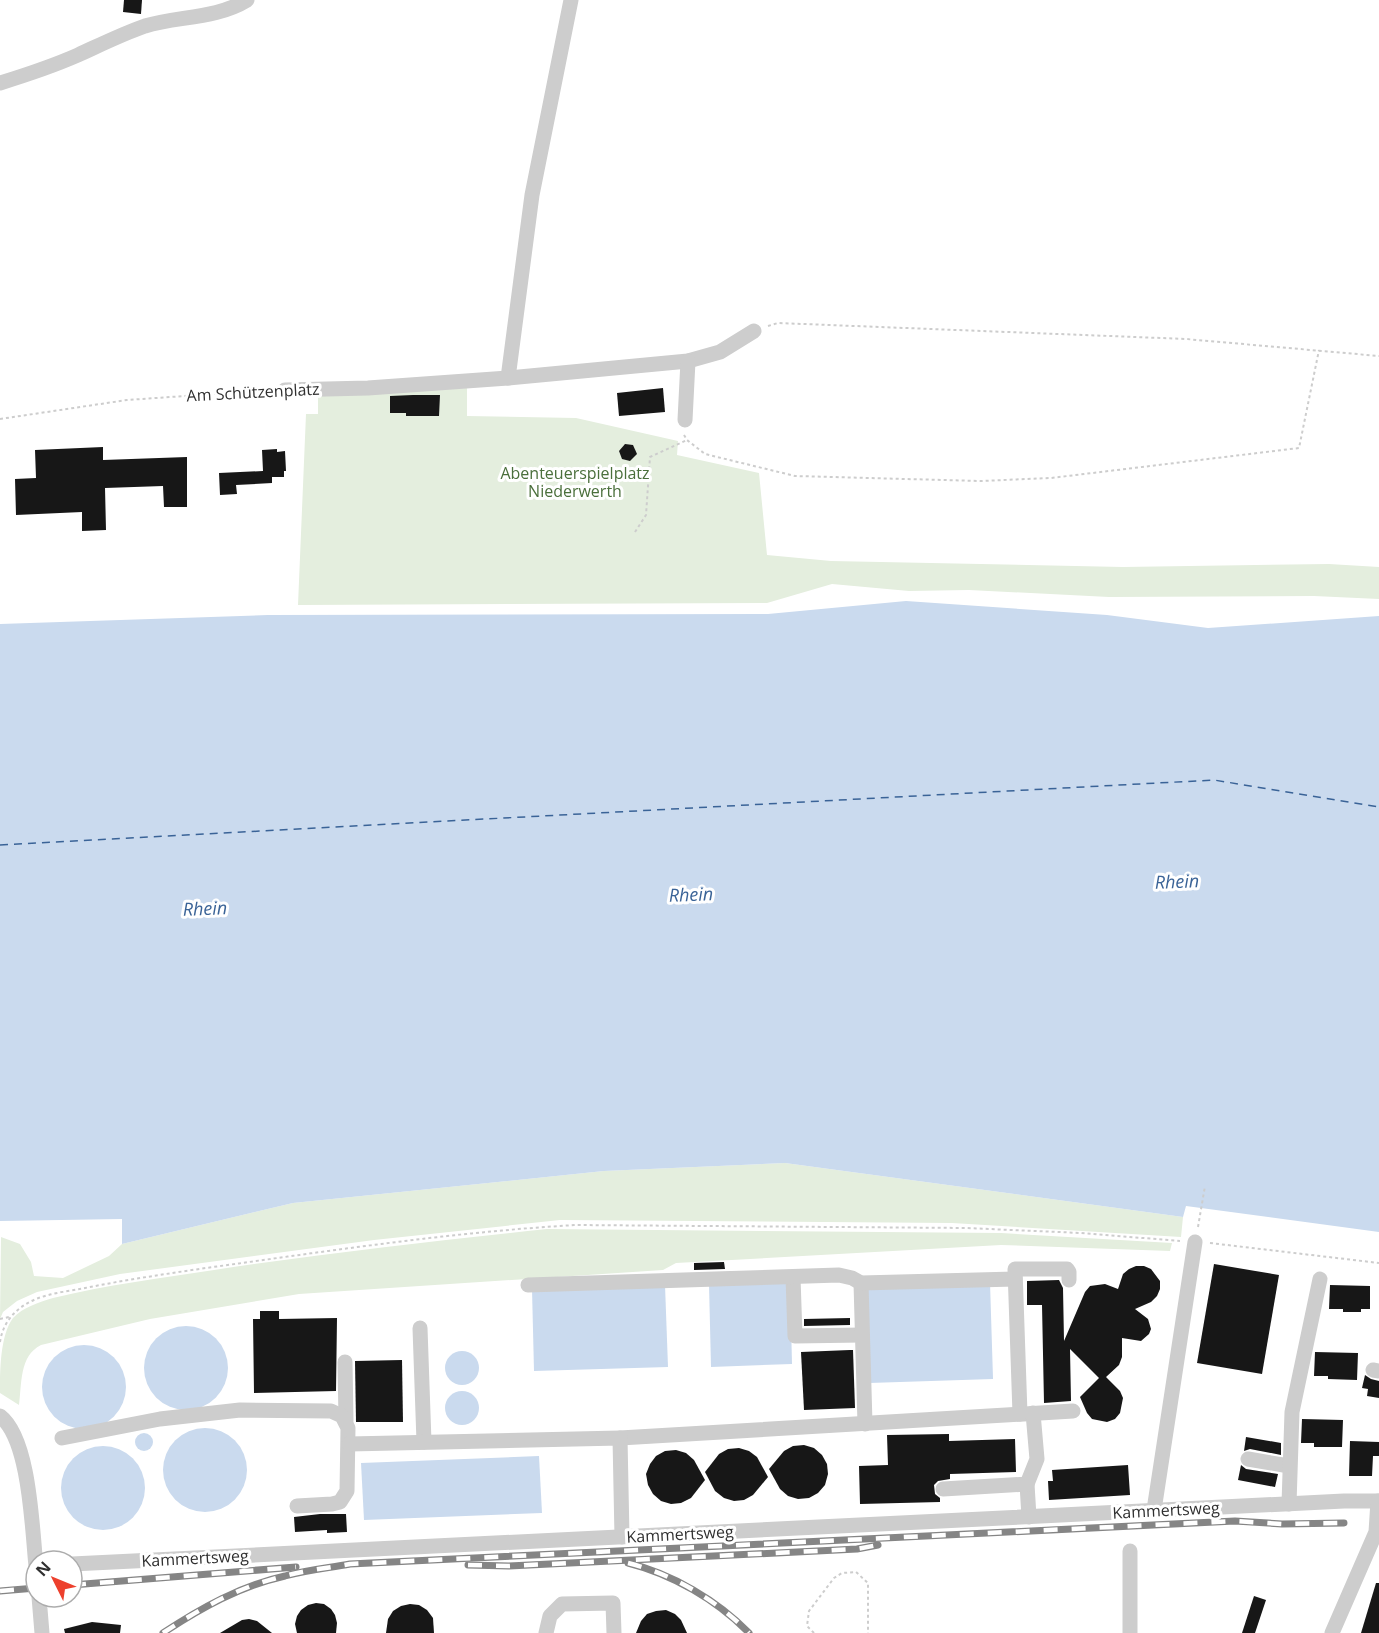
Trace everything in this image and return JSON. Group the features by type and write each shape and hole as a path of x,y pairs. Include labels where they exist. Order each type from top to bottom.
{"street":[{"path":"0,83 75,56 147,25 204,16 247,0"},
{"path":"508,378 532,195 571,0"},
{"name":"Am Schützenplatz","path":"285,390 368,388 508,378 688,361 720,352 754,331"},
{"path":"685,420 688,361"},
{"path":"1154,1510 1195,1242"},
{"path":"1029,1516 1027,1484 1037,1459 1027,1414 1015,1269 1067,1269 1069,1280"},
{"path":"528,1285 838,1275 861,1282 1015,1279"},
{"path":"793,1277 795,1336 862,1335"},
{"path":"1289,1504 1292,1412 1320,1279"},
{"path":"861,1282 865,1424"},
{"path":"420,1328 424,1442"},
{"path":"297,1506 340,1502 347,1491 349,1444 346,1421 345,1362"},
{"path":"62,1438 160,1419 240,1410 331,1411 342,1416 346,1421"},
{"path":"349,1444 620,1438 1073,1411"},
{"path":"0,1416 15,1435 23,1458 34,1549"},
{"path":"620,1438 622,1537"},
{"path":"1248,1459 1289,1466"},
{"path":"943,1489 1027,1484"},
{"path":"1332,1633 1376,1532 1378,1501"},
{"name":"Kammertsweg","path":"84,1563 1029,1516 1378,1501"},
{"path":"1130,1551 1130,1633"},
{"path":"546,1633 550,1616 562,1604 613,1603 614,1633"},
{"path":"40,1609 42,1633"}],"path":[{"path":"754,331 778,323 1186,339 1379,356"},
{"path":"685,420 684,434 687,440 705,454 795,476 980,481 1051,478 1299,448 1319,350"},
{"name":"Am Schützenplatz","path":"0,419 127,400 285,390"},
{"path":"635,532 646,515 650,457 687,440"},
{"path":"1195,1242 1205,1186"},
{"path":"0,1342 1,1331 9,1317 36,1299 122,1281 336,1250 526,1228 576,1225 966,1228 1081,1233 1195,1242 1379,1263"},
{"path":"0,1319 9,1317"},
{"path":"814,1633 807,1626 809,1611 834,1578 856,1572 868,1583 868,1633"}],"green space":[{"name":"Abenteuerspielplatz Niederwerth","path":"467,388 467,416 576,418 678,441 677,455 759,473 767,555 831,561 1123,567 1329,564 1379,567 1379,599 1314,596 1109,597 969,590 909,591 832,584 767,603 298,605 306,414 318,414 318,396"},
{"path":"785,1163 1183,1217 1181,1237 952,1223 560,1220 374,1240 120,1274 37,1292 17,1301 3,1312 0,1319 1,1237 20,1244 31,1262 34,1276 63,1278 109,1256 122,1244 293,1203 604,1171"},
{"path":"547,1229 1001,1233 1172,1243 1170,1251 1001,1245 676,1263 663,1270 299,1294 150,1319 41,1345 34,1350 25,1363 19,1405 0,1393 2,1354 9,1325 13,1318 22,1311 53,1298 134,1282 256,1264"}],"water":[{"name":"Rhein","path":"906,601 1107,615 1208,628 1379,616 1379,1232 1186,1206 1183,1217 785,1163 604,1171 293,1203 122,1244 122,1219 0,1221 0,624 268,615 768,614"},
{"path":"790,1282 792,1364 711,1367 709,1284"},
{"path":"990,1283 993,1379 869,1383 866,1287"},
{"path":"665,1285 668,1367 534,1371 532,1289"},
{"path":"186,1326 202,1329 216,1338 225,1352 228,1368 225,1384 216,1398 202,1407 186,1410 170,1407 156,1398 147,1384 144,1368 147,1352 156,1338 170,1329"},
{"path":"84,1345 100,1348 114,1357 123,1371 126,1387 123,1403 114,1417 100,1426 84,1429 68,1426 54,1417 45,1403 42,1387 45,1371 54,1357 68,1348"},
{"path":"462,1351 474,1356 479,1368 474,1380 462,1385 450,1380 445,1368 450,1356"},
{"path":"462,1391 474,1396 479,1408 474,1420 462,1425 450,1420 445,1408 450,1396"},
{"path":"205,1428 221,1431 235,1440 244,1454 247,1470 244,1486 235,1500 221,1509 205,1512 189,1509 175,1500 166,1486 163,1470 166,1454 175,1440 189,1431"},
{"path":"144,1433 150,1436 153,1442 150,1448 144,1451 138,1448 135,1442 138,1436"},
{"path":"103,1446 119,1449 133,1458 142,1472 145,1488 142,1504 133,1518 119,1527 103,1530 87,1527 73,1518 64,1504 61,1488 64,1472 73,1458 87,1449"},
{"path":"539,1456 542,1513 364,1520 361,1463"}],"building":[{"path":"124,0 142,0 141,14 123,12"},
{"path":"663,388 665,412 619,416 617,393"},
{"path":"440,395 439,416 406,416 406,413 390,413 390,396"},
{"path":"625,444 633,445 637,454 630,461 622,459 619,451"},
{"path":"103,447 103,460 187,457 187,507 164,507 163,486 105,488 106,530 82,531 82,512 16,515 15,479 36,478 35,450"},
{"path":"277,449 277,452 285,451 284,477 272,477 272,483 236,485 237,494 220,495 219,473 263,471 262,450"},
{"path":"724,1262 725,1269 694,1270 694,1263"},
{"path":"1214,1264 1279,1275 1262,1374 1197,1363"},
{"path":"1136,1266 1151,1269 1160,1281 1160,1289 1151,1302 1135,1309 1148,1319 1151,1329 1149,1334 1141,1341 1122,1338 1122,1357 1119,1365 1106,1377 1120,1391 1123,1398 1120,1413 1115,1419 1107,1422 1092,1419 1087,1413 1080,1397 1099,1378 1070,1349 1071,1401 1044,1403 1042,1305 1027,1305 1027,1281 1059,1280 1063,1288 1064,1341 1085,1292 1090,1286 1105,1284 1118,1289 1123,1274"},
{"path":"1330,1285 1370,1286 1370,1309 1361,1309 1361,1312 1343,1312 1343,1309 1329,1309"},
{"path":"260,1311 279,1311 279,1319 337,1318 336,1391 254,1393 253,1319 260,1319"},
{"path":"850,1318 850,1325 804,1326 804,1319"},
{"path":"853,1350 855,1408 804,1410 801,1352"},
{"path":"1315,1352 1358,1353 1357,1380 1314,1376"},
{"path":"402,1360 403,1422 356,1422 355,1361"},
{"path":"1365,1375 1379,1381 1379,1398 1367,1396 1368,1389 1362,1388"},
{"path":"1302,1419 1343,1420 1342,1447 1314,1447 1314,1443 1301,1443"},
{"path":"949,1434 949,1441 1015,1439 1016,1472 950,1474 950,1479 938,1481 934,1485 935,1494 940,1498 940,1502 860,1504 859,1466 888,1465 887,1435"},
{"path":"1246,1437 1281,1443 1281,1455 1250,1449 1244,1451"},
{"path":"1350,1441 1379,1442 1379,1456 1373,1456 1372,1476 1349,1476"},
{"path":"804,1445 814,1448 822,1455 827,1464 828,1474 825,1485 818,1493 809,1498 798,1499 788,1496 780,1489 769,1469 784,1451 793,1446"},
{"path":"739,1448 757,1457 768,1477 753,1495 744,1500 734,1501 724,1498 715,1491 705,1472 719,1454 728,1449"},
{"path":"676,1450 686,1453 694,1460 705,1480 691,1498 681,1503 671,1504 661,1501 653,1494 646,1474 656,1456 665,1451"},
{"path":"1128,1465 1130,1495 1049,1500 1048,1481 1053,1481 1052,1470"},
{"path":"1241,1465 1246,1469 1278,1474 1275,1487 1238,1480"},
{"path":"346,1514 347,1532 327,1533 327,1530 295,1532 294,1517"},
{"path":"1376,1583 1379,1583 1379,1633 1361,1633"},
{"path":"1254,1596 1266,1600 1255,1633 1242,1633"},
{"path":"324,1604 335,1615 336,1633 297,1633 295,1624 297,1616 308,1605"},
{"path":"410,1604 419,1605 427,1610 433,1618 434,1633 386,1633 388,1619 393,1611"},
{"path":"666,1610 681,1620 687,1633 636,1633 647,1614"},
{"path":"242,1620 257,1621 272,1633 220,1633"},
{"path":"92,1622 121,1625 120,1633 65,1633 64,1629"}],"ferry route":[{"path":"0,845 1214,780 1379,807"}],"railway":[{"path":"163,1633 206,1607 268,1580 350,1564 1235,1521 1282,1524 1344,1523"},
{"path":"468,1565 509,1566 857,1549 878,1545"},
{"path":"628,1563 661,1574 693,1590 723,1610 749,1633"},
{"path":"84,1584 296,1567"},
{"path":"0,1591 24,1589"}]}
